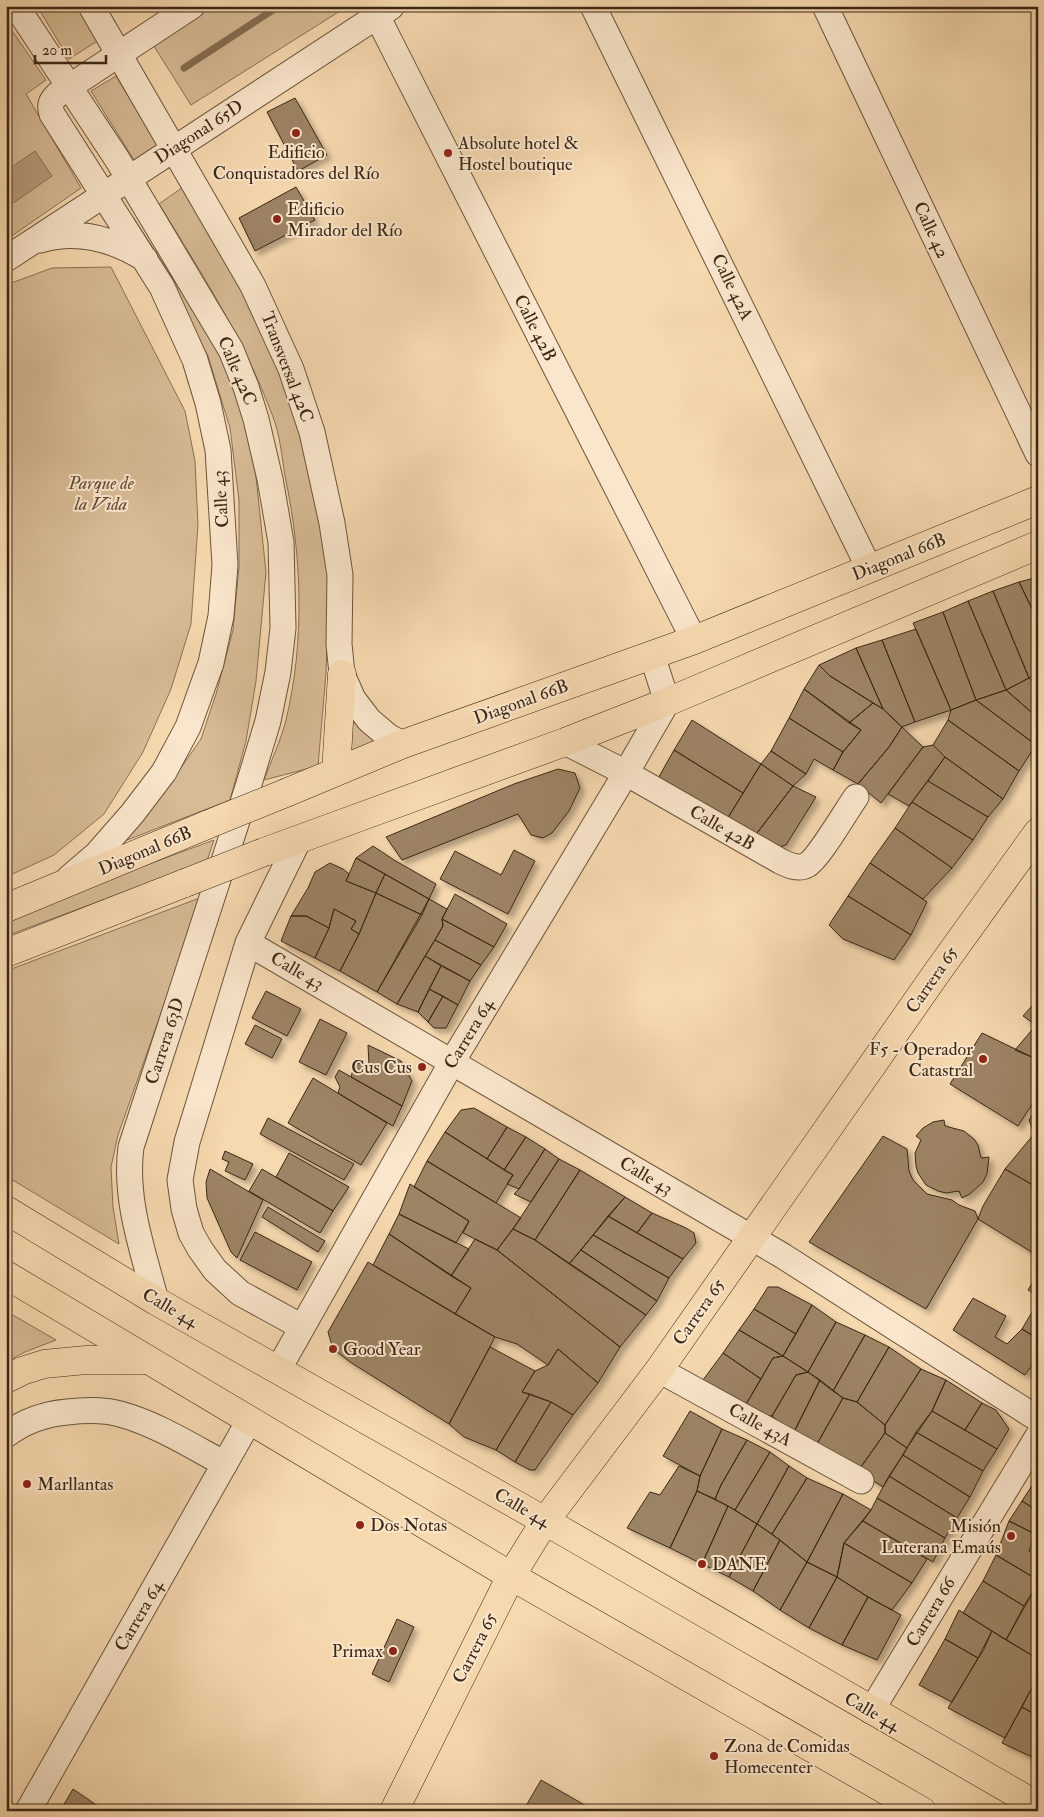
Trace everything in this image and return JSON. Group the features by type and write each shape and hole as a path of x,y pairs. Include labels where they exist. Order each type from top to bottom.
{"main road":[{"name":"Diagonal 66B","path":"6,908 403,744 694,640 1038,500"},
{"path":"6,953 264,852 565,742 667,702 1038,545"},
{"path":"336,772 342,674"},
{"name":"Carrera 65","path":"394,1811 511,1576 545,1521 659,1370 750,1237 1038,832"},
{"name":"Calle 44","path":"6,1210 156,1301 545,1521 1038,1806"},
{"path":"6,1275 511,1576 922,1811"},
{"path":"6,1379 22,1371 44,1364 86,1360 148,1360"}],"street":[{"name":"Calle 42C","path":"16,6 70,86 128,178 231,350 256,419 270,479 281,542 283,628 278,672 268,720 248,787"},
{"name":"Transversal 42C","path":"91,6 253,286 291,369 312,432 326,489 336,548 341,590 339,644 342,674 353,699 369,720 389,736 403,744"},
{"path":"70,86 192,6"},
{"name":"Calle 42A","path":"593,6 869,568"},
{"name":"Calle 42","path":"824,6 1038,454"},
{"name":"Diagonal 65D","path":"6,259 384,11"},
{"name":"Calle 42B","path":"384,11 694,640"},
{"name":"Calle 43","path":"60,886 97,854 132,814 164,772 188,727 211,663 221,616 225,564 218,450 208,403 195,360 166,296 145,259 52,114 50,104 52,100 70,86"},
{"path":"30,243 50,237 70,235 91,236 129,249 145,259"},
{"path":"652,655 667,702"},
{"name":"Carrera 64","path":"278,1370 452,1062 626,774 667,702"},
{"name":"Calle 42B","path":"565,742 794,867 806,866 815,858 856,797"},
{"path":"600,760 611,782 609,801"},
{"name":"Carrera 63D","path":"156,1301 132,1210 128,1166 131,1147 248,787"},
{"path":"299,839 248,943 186,1152 180,1180 184,1209 191,1233 215,1270 240,1294 302,1327"},
{"name":"Calle 43","path":"248,943 784,1256 1038,1419"},
{"name":"Calle 43A","path":"659,1370 861,1481"},
{"path":"10,1432 49,1414 87,1410 120,1414 160,1429 225,1464"},
{"name":"Carrera 64","path":"28,1811 249,1421"},
{"name":"Carrera 66","path":"871,1711 1038,1436"}],"green space":[{"path":"37,6 78,6 99,40 69,59"},
{"path":"207,6 348,6 191,105 152,43"},
{"path":"6,22 46,80 26,94 81,188 6,240"},
{"path":"116,76 158,145 134,160 91,91"},
{"path":"183,187 246,293 288,389 317,480 329,577 326,673 318,766 264,780 286,720 296,660 299,598 298,568 291,506 279,439 262,388 221,307 159,204"},
{"path":"133,217 217,347 243,408 256,477 266,572 256,681 246,741 230,800 122,842 173,779 201,739 216,694 233,630 239,567 239,500 230,428 208,356"},
{"name":"Parque de la Vida","path":"111,267 185,411 195,461 198,525 191,624 171,689 143,752 104,814 54,855 6,877 6,285 52,268"},
{"path":"346,709 383,742 343,758"},
{"path":"214,840 207,861 6,936 6,923 95,884"},
{"path":"202,897 118,1135 111,1167 113,1207 119,1244 6,1176 6,971"},
{"path":"6,1311 56,1340 25,1352 6,1362"}],"shaded area":[{"path":"35,151 52,176 6,208 6,171"}],"building":[{"name":"Edificio Conquistadores del Río","path":"295,98 327,155 298,171 267,112"},
{"name":"Edificio Mirador del Río","path":"296,187 315,220 255,251 239,218"},
{"path":"1038,577 1038,621 1019,582"},
{"path":"1019,582 1038,621 1038,672 1029,678 993,591"},
{"path":"993,591 1029,678 1006,690 968,601"},
{"path":"968,601 1006,690 976,700 943,612"},
{"path":"943,612 976,700 951,710 913,623"},
{"path":"916,629 951,710 915,722 882,640"},
{"path":"882,640 915,722 902,727 883,709 856,648"},
{"path":"856,648 883,709 830,676 819,665"},
{"path":"819,665 830,676 873,703 849,723 804,689"},
{"path":"1029,678 1038,685 1038,718 1006,690"},
{"path":"804,689 861,730 843,752 789,718"},
{"path":"1006,690 1038,718 1038,743 1036,745 976,700"},
{"path":"976,700 1036,745 1019,771 948,720 951,710"},
{"path":"873,703 883,709 902,727 889,747 858,784 833,770 843,752 861,730 849,723"},
{"path":"789,718 843,752 833,770 814,759 806,774 771,751"},
{"path":"692,720 761,764 743,793 674,750"},
{"path":"948,720 1019,771 1003,799 945,757 933,745"},
{"path":"902,727 923,747 881,803 858,784 889,747"},
{"path":"933,745 945,757 909,806 888,794 923,747"},
{"path":"674,750 743,793 726,821 656,782"},
{"path":"771,751 806,774 793,786 761,764"},
{"path":"945,757 1003,799 988,817 928,781"},
{"path":"761,764 793,786 754,837 726,821"},
{"path":"558,769 575,773 580,788 569,811 552,833 543,838 531,835 518,814 402,860 386,837 514,784"},
{"path":"928,781 988,817 973,840 912,802"},
{"path":"793,786 816,797 786,845 771,849 754,837"},
{"path":"912,802 973,840 952,868 895,828"},
{"path":"895,828 952,868 923,899 870,863"},
{"path":"373,846 436,884 429,899 356,858"},
{"path":"514,850 535,861 508,914 440,879 455,851 501,875"},
{"path":"356,858 385,874 376,893 346,881"},
{"path":"330,863 349,874 346,881 376,893 359,934 351,929 356,921 334,909 329,928 306,916 291,916 308,888 315,872"},
{"path":"870,863 927,902 911,935 848,896"},
{"path":"385,874 429,899 422,915 376,893"},
{"path":"376,893 422,915 377,992 340,971 359,934"},
{"path":"455,894 507,924 494,947 442,919"},
{"path":"848,896 911,935 894,960 843,939 829,925"},
{"path":"429,899 447,909 442,919 443,926 397,1004 377,992"},
{"path":"334,909 356,921 351,929 359,934 340,971 315,958 329,928"},
{"path":"291,916 306,916 329,928 315,958 281,941"},
{"path":"442,919 494,947 481,965 435,940 443,926"},
{"path":"435,940 481,965 470,981 425,956"},
{"path":"425,956 441,966 418,1012 397,1004"},
{"path":"441,966 470,981 458,1005 429,989"},
{"path":"429,989 443,996 428,1022 418,1012"},
{"path":"266,991 301,1009 287,1036 252,1018"},
{"path":"443,996 458,1005 446,1028 434,1028 428,1022"},
{"path":"1038,999 1038,1057 1036,1059 1015,1050 1036,1025 1023,1016"},
{"path":"320,1019 347,1033 326,1075 299,1062"},
{"path":"255,1025 282,1039 272,1058 245,1044"},
{"path":"982,1033 1036,1059 1038,1062 1038,1095 1018,1126 950,1084"},
{"path":"368,1045 401,1061 412,1081 402,1106 351,1077 355,1063 369,1065"},
{"path":"339,1070 402,1106 393,1126 338,1093 340,1087 335,1077"},
{"path":"313,1078 387,1123 361,1165 288,1123"},
{"path":"1038,1106 1038,1137 1034,1134 1029,1120"},
{"path":"474,1108 507,1127 487,1159 445,1132 461,1110"},
{"path":"268,1118 354,1164 344,1180 260,1134"},
{"path":"944,1120 945,1126 964,1131 974,1139 978,1145 981,1158 989,1157 987,1174 983,1182 970,1194 962,1198 959,1191 946,1193 926,1185 916,1166 915,1153 921,1140 916,1136 923,1128 933,1122"},
{"path":"507,1127 526,1137 504,1170 487,1159"},
{"path":"445,1132 513,1175 496,1203 427,1161"},
{"path":"1034,1134 1038,1137 1038,1188 1005,1169"},
{"path":"883,1136 907,1149 909,1171 913,1180 927,1194 952,1200 975,1211 978,1219 926,1309 809,1242"},
{"path":"526,1137 545,1149 519,1189 507,1184 513,1175 504,1170"},
{"path":"545,1149 559,1159 531,1202 514,1194"},
{"path":"225,1151 253,1164 245,1180 225,1171 229,1162 222,1159"},
{"path":"289,1153 349,1187 333,1211 276,1177"},
{"path":"559,1159 580,1170 535,1240 513,1229"},
{"path":"427,1161 521,1218 497,1250 463,1233 469,1221 414,1187"},
{"path":"210,1169 263,1200 237,1258 231,1252 207,1198 206,1182"},
{"path":"262,1169 333,1211 320,1233 249,1191"},
{"path":"1005,1169 1038,1188 1038,1256 978,1219 983,1206"},
{"path":"580,1170 625,1197 569,1264 535,1240"},
{"path":"410,1184 469,1221 456,1243 399,1214"},
{"path":"625,1197 652,1213 637,1233 608,1216"},
{"path":"268,1207 325,1241 318,1252 262,1217"},
{"path":"652,1213 694,1233 696,1243 683,1259 637,1233"},
{"path":"399,1214 469,1249 451,1276 389,1234"},
{"path":"608,1216 683,1259 669,1278 593,1235"},
{"path":"513,1229 535,1240 646,1315 620,1347 497,1250"},
{"path":"255,1232 312,1262 297,1290 240,1260"},
{"path":"389,1234 471,1288 455,1314 373,1265"},
{"path":"593,1235 669,1278 657,1301 581,1250"},
{"path":"475,1239 497,1250 620,1347 598,1383 558,1349 548,1365 517,1344 495,1337 455,1314 471,1288 451,1276"},
{"path":"581,1250 657,1301 646,1315 569,1264"},
{"path":"368,1262 495,1337 449,1424 350,1362 333,1349 328,1332"},
{"path":"1038,1273 1038,1296 1028,1290"},
{"path":"768,1287 778,1287 812,1305 796,1334 754,1309"},
{"path":"973,1298 1006,1316 995,1337 1007,1344 1022,1329 1038,1339 1038,1357 1025,1375 953,1330"},
{"path":"1038,1302 1038,1339 1022,1329"},
{"path":"812,1305 836,1322 808,1372 783,1356"},
{"path":"754,1309 796,1334 783,1356 739,1330"},
{"path":"836,1322 865,1335 833,1391 808,1372"},
{"path":"739,1330 783,1356 773,1358 761,1379 723,1353"},
{"path":"865,1335 889,1347 857,1402 843,1398 833,1391"},
{"path":"490,1347 535,1371 522,1392 530,1394 496,1450 464,1437 449,1424"},
{"path":"889,1347 921,1369 885,1425 857,1402"},
{"path":"558,1349 598,1383 573,1415 551,1402 522,1392 535,1371 548,1365"},
{"path":"723,1353 761,1379 745,1406 703,1380"},
{"path":"783,1356 808,1372 796,1375 772,1416 759,1415 745,1406 773,1358"},
{"path":"921,1369 946,1380 932,1411 907,1448 885,1433 885,1425"},
{"path":"808,1372 820,1380 793,1434 772,1416 796,1375"},
{"path":"820,1380 843,1398 817,1444 793,1434"},
{"path":"946,1380 982,1403 965,1430 932,1411"},
{"path":"530,1394 551,1402 515,1462 496,1450"},
{"path":"843,1398 857,1402 885,1425 885,1433 858,1471 817,1444"},
{"path":"551,1402 573,1415 535,1470 530,1470 515,1462"},
{"path":"982,1403 996,1410 1009,1429 997,1449 965,1430"},
{"path":"690,1411 722,1429 700,1476 663,1456"},
{"path":"932,1411 997,1449 983,1471 916,1432"},
{"path":"722,1429 747,1440 715,1499 697,1491 700,1476"},
{"path":"916,1432 983,1471 970,1497 903,1455"},
{"path":"885,1433 907,1448 883,1487 858,1471"},
{"path":"747,1440 770,1452 735,1510 715,1499"},
{"path":"770,1452 789,1466 757,1524 735,1510"},
{"path":"903,1455 970,1497 957,1518 889,1476"},
{"path":"679,1466 700,1476 697,1491 670,1548 627,1528 650,1492 660,1495"},
{"path":"789,1466 807,1478 772,1534 757,1524"},
{"path":"889,1476 957,1518 945,1538 877,1498"},
{"path":"807,1478 843,1494 807,1562 772,1534"},
{"path":"1035,1481 1038,1483 1038,1511 1022,1501"},
{"path":"697,1491 728,1506 702,1564 670,1548"},
{"path":"843,1494 871,1510 844,1543 837,1577 807,1562"},
{"path":"877,1498 945,1538 933,1562 863,1521"},
{"path":"1022,1501 1038,1511 1038,1538 1035,1534 1009,1521"},
{"path":"728,1506 757,1524 729,1577 702,1564"},
{"path":"863,1521 927,1559 912,1583 844,1543"},
{"path":"1009,1521 1035,1534 1029,1551 1038,1555 1038,1580 996,1555"},
{"path":"757,1524 780,1540 753,1591 729,1577"},
{"path":"780,1540 807,1562 780,1610 753,1591"},
{"path":"844,1543 912,1583 892,1610 837,1577"},
{"path":"996,1555 1038,1580 1024,1606 983,1581"},
{"path":"807,1562 837,1577 809,1628 780,1610"},
{"path":"837,1577 868,1597 842,1645 809,1628"},
{"path":"983,1581 1024,1606 1006,1640 963,1613"},
{"path":"1038,1583 1038,1659 1006,1640"},
{"path":"868,1597 901,1615 877,1660 842,1645"},
{"path":"959,1610 992,1631 978,1658 945,1639"},
{"name":"Primax","path":"397,1619 414,1627 389,1682 372,1674"},
{"path":"992,1631 1038,1659 1038,1676 1005,1738 948,1708 984,1649"},
{"path":"945,1639 978,1658 952,1702 919,1685"},
{"path":"1038,1676 1038,1716 1022,1707"},
{"path":"1022,1707 1038,1716 1038,1750 1034,1758 1002,1743"},
{"path":"541,1780 595,1811 523,1811"},
{"path":"73,1789 105,1811 60,1811"}],"waterway":[{"path":"184,68 279,6"}],"place":[{"name":"Edificio Conquistadores del Río","path":"296,133"},
{"name":"Absolute hotel & Hostel boutique","path":"448,153"},
{"name":"Edificio Mirador del Río","path":"277,219"},
{"name":"F5 - Operador Catastral","path":"983,1059"},
{"name":"Cus Cus","path":"422,1067"},
{"name":"Good Year","path":"333,1349"},
{"name":"Marllantas","path":"27,1484"},
{"name":"Dos Notas","path":"360,1525"},
{"name":"Misión Luterana Emaús","path":"1011,1536"},
{"name":"DANE","path":"702,1564"},
{"name":"Primax","path":"393,1651"},
{"name":"Zona de Comidas Homecenter","path":"714,1756"}]}
